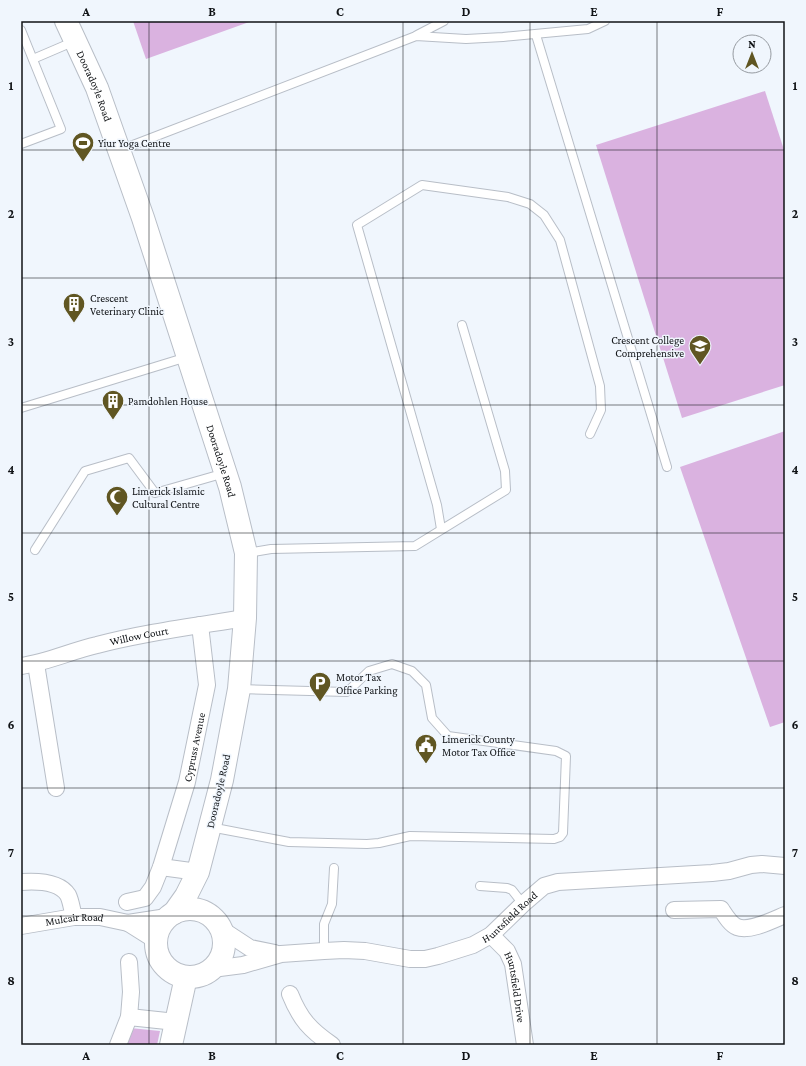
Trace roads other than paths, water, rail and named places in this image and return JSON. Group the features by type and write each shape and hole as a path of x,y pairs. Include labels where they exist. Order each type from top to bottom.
{"main road":[{"name":"Dooradoyle Road","path":"66,21 96,88 120,150 143,218 225,473 246,554 245,618 239,689 222,780 198,872 186,896 170,915"},
{"path":"198,872 205,897 223,936 224,948 220,959 212,969 202,975 186,977 175,974 161,962 157,953 155,940 159,928 170,915 187,909 193,909 208,914 217,924"},
{"path":"171,1045 186,977"}],"street":[{"name":"Willow Court","path":"56,788 28,665 96,645 153,632 245,618"},
{"name":"Cypruss Avenue","path":"127,902 145,898 153,887 161,867 187,782 207,685 200,625"},
{"name":"Huntsfield Road","path":"212,969 243,965 281,954 344,950 365,951 410,959 425,959 473,945 491,935 544,886 558,882 712,873 729,871 751,864 785,866"},
{"path":"161,867 198,872"},
{"path":"21,882 49,884 61,888 68,896 74,917"},
{"path":"674,910 720,909 729,921 737,927 751,928 785,915"},
{"name":"Mulcair Road","path":"128,923 170,915"},
{"name":"Mulcair Road","path":"21,926 74,917 100,917 128,923 155,940"},
{"name":"Huntsfield Road","path":"217,924 250,948 281,954"},
{"name":"Huntsfield Drive","path":"491,935 507,952 513,964 524,1045"},
{"path":"118,1045 128,1017 131,992 129,962"},
{"path":"290,994 296,1011 315,1034 332,1045"},
{"path":"128,1017 176,1022"}],"lane":[{"path":"120,150 416,36 444,21"},
{"path":"416,36 466,39 536,35 588,29 605,21"},
{"path":"21,30 61,129 21,144"},
{"path":"536,35 667,467"},
{"path":"33,59 76,41"},
{"path":"441,529 437,505 357,225 422,185 508,197 530,204 544,215 560,240 600,386 601,410 590,434"},
{"path":"246,554 271,549 414,546 506,490 505,471 462,325"},
{"path":"21,408 188,357"},
{"path":"35,550 85,471 129,458 155,493 225,473"},
{"path":"210,827 289,842 359,844 379,843 410,836 554,839 560,837 564,833 566,756 556,751 448,736 432,718 426,684 412,670 392,664 369,670 347,692 239,689"},
{"path":"324,951 324,924 332,904 334,868"},
{"path":"480,886 507,888 512,890 523,904"}],"place":[{"name":"Yiur Yoga Centre","path":"83,162"},
{"name":"Crescent Veterinary Clinic","path":"74,324"},
{"name":"Crescent College Comprehensive","path":"700,366"},
{"name":"Pamdohlen House","path":"113,420"},
{"name":"Limerick Islamic Cultural Centre","path":"117,516"},
{"name":"Motor Tax Office Parking","path":"320,702"},
{"name":"Limerick County Motor Tax Office","path":"426,764"}]}
